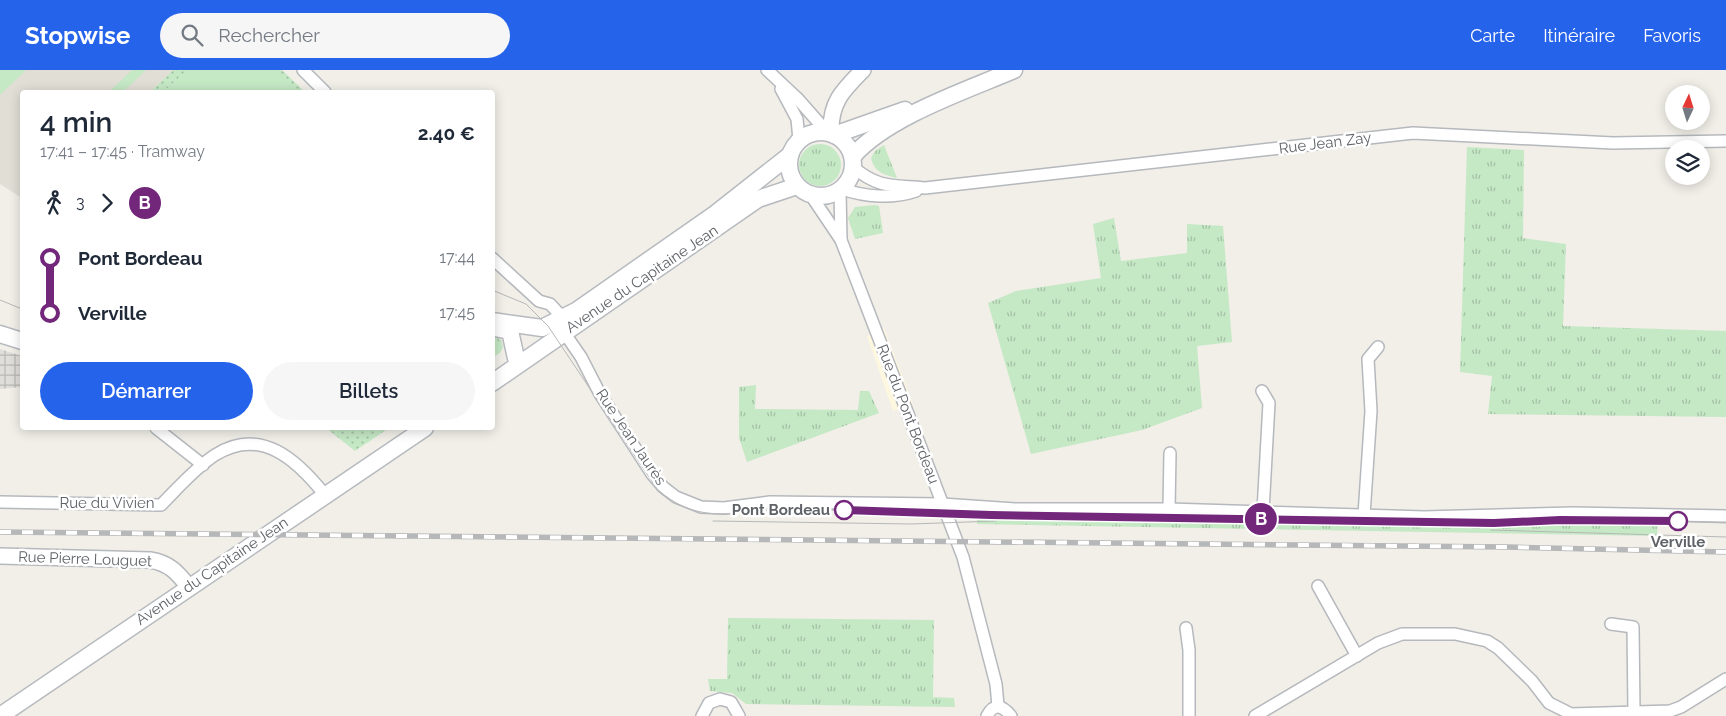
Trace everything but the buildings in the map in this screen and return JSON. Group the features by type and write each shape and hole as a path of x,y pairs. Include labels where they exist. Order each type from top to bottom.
{"main road":[{"path":"943,100 831,133 817,132 800,140 790,155 791,177 804,190 831,195 841,190 848,183 853,162 881,130 943,100 1014,70"},
{"path":"831,133 846,143 853,162"},
{"name":"Avenue du Capitaine Jean","path":"495,372 715,214 790,155"},
{"name":"Avenue du Capitaine Jean","path":"495,380 554,328 584,321 758,199 804,190"},
{"path":"495,322 534,329 554,328"},
{"path":"495,328 510,331 554,328"},
{"path":"510,331 516,358"},
{"path":"0,334 20,340"},
{"path":"0,341 20,347"},
{"name":"Avenue du Capitaine Jean","path":"0,716 411,430"},
{"name":"Avenue du Capitaine Jean","path":"323,493 422,430"},
{"name":"Avenue du Capitaine Jean","path":"0,707 187,585"}],"street":[{"path":"303,70 323,90"},
{"path":"767,70 776,81 797,119 800,140"},
{"path":"831,133 831,113 835,105 843,90 863,70"},
{"path":"776,81 797,98 831,133"},
{"name":"Rue Jean Zay","path":"853,162 870,181 884,185 925,188 1413,133 1613,143 1726,140"},
{"name":"Rue Jean Zay","path":"841,190 872,196 908,194 925,188"},
{"name":"Rue du Pont Bordeau","path":"804,190 841,240 942,504 970,581 996,684 998,706"},
{"name":"Rue du Pont Bordeau","path":"841,190 841,240"},
{"name":"Rue Jean Jaurès","path":"495,261 539,301 550,304 554,328 581,357 600,394 662,487 683,500 701,507 724,508 770,502 942,504 1015,509 1169,509 1460,517 1592,513 1726,516"},
{"path":"1364,515 1371,411 1368,359 1378,348"},
{"path":"1262,391 1269,403 1263,511"},
{"path":"159,430 203,465"},
{"name":"Rue du Vivien","path":"0,502 160,505 215,455 247,444 273,448 299,465 316,482 323,493"},
{"path":"1169,509 1170,453"},
{"name":"Rue Pierre Louguet","path":"0,556 150,560 167,564 187,585"},
{"path":"1318,586 1357,656"},
{"path":"1611,624 1633,627 1634,712"},
{"path":"1186,628 1189,650 1189,716"},
{"path":"1255,716 1378,643 1402,634 1455,634 1480,638 1498,648 1532,680 1551,711 1570,714 1670,711 1681,707 1726,679"},
{"path":"702,716 709,703 720,699 731,702 739,716"},
{"path":"986,716 993,707 998,706 1004,708 1011,716"}],"shaded area":[{"path":"0,70 173,70 152,90 20,90 20,197 0,184"},
{"path":"884,328 913,404 893,411 867,336"},
{"path":"0,349 20,355 20,387 0,389"}],"green space":[{"path":"0,70 26,70 0,95"},
{"path":"132,70 146,70 125,90 111,90"},
{"path":"173,70 282,70 303,90 152,90"},
{"path":"187,70 272,70 292,90 165,90"},
{"path":"824,144 832,147 838,153 841,165 838,177 832,183 816,186 808,183 802,177 799,161 802,153 808,147"},
{"path":"884,145 897,178 880,172 872,163 871,158 875,151"},
{"path":"1467,147 1524,150 1523,238 1566,244 1563,326 1726,331 1726,417 1488,414 1492,376 1460,372"},
{"path":"879,206 883,233 855,239 848,218 855,207"},
{"path":"1114,218 1121,261 1187,253 1187,224 1223,226 1232,342 1197,346 1202,408 1142,430 1031,454 988,303 1016,291 1101,278 1093,224"},
{"path":"495,337 501,340 503,347 500,353 495,356"},
{"path":"756,385 755,409 858,410 860,391 869,391 879,413 747,462 739,438 739,387"},
{"path":"329,430 386,430 355,451"},
{"path":"977,508 1658,520 1657,536 977,524"},
{"path":"728,618 934,620 933,697 954,698 955,707 746,704 732,693 710,691 708,679 727,679"}],"tram line":[{"path":"495,291 526,304 548,326 657,489 671,500 699,512 728,514 776,509 1494,523 1603,519 1726,523"},
{"path":"0,300 20,308"},
{"name":"B","path":"844,510 945,511 991,515 1494,523 1560,520 1678,521"},
{"path":"713,521 911,524 996,521"},
{"path":"1491,530 1726,537"}],"railway":[{"path":"0,532 1507,547 1726,552"}],"place":[{"name":"Pont Bordeau","path":"844,510"},
{"name":"Verville","path":"1678,521"}]}
